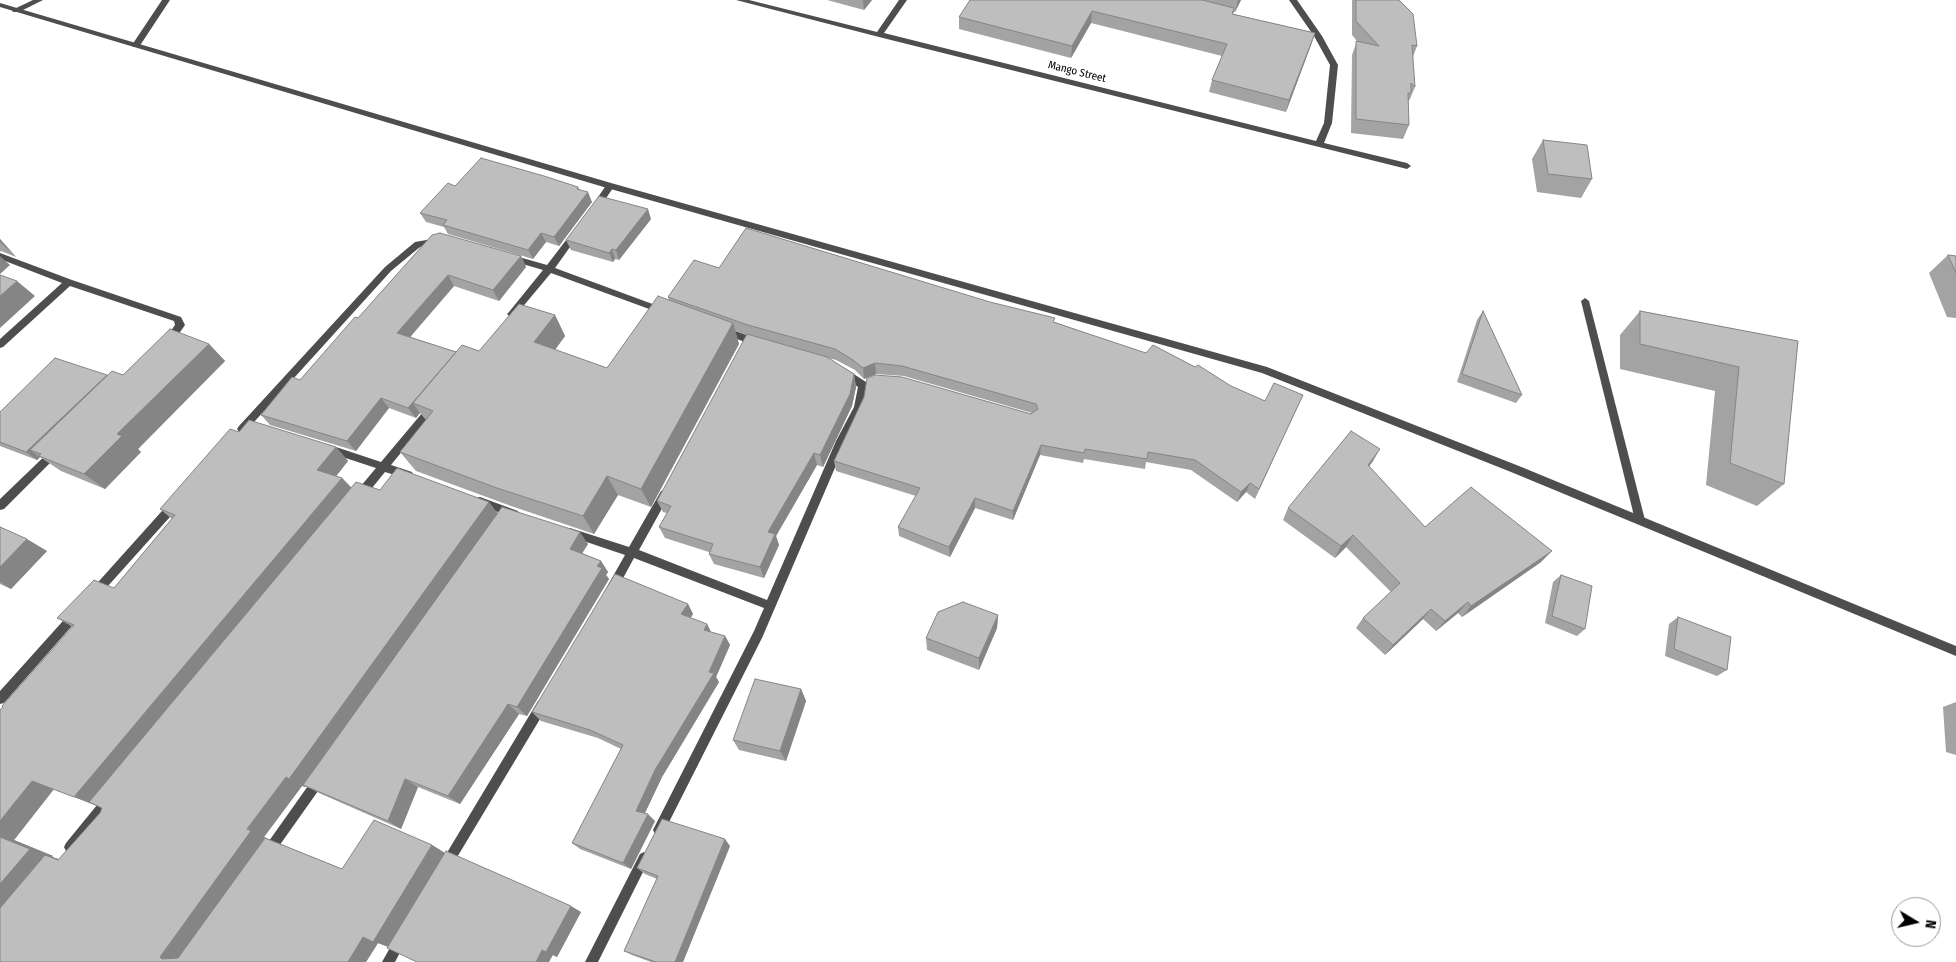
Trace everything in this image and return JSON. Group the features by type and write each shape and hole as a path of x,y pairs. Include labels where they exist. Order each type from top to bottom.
{"street":[{"path":"16,10 39,0"},
{"path":"136,45 166,0"},
{"name":"Mango Street","path":"740,0 1407,166"},
{"path":"880,35 903,0"},
{"path":"1293,0 1318,36 1334,65 1328,123 1319,144"},
{"path":"0,5 610,186 1264,370 1515,469 1956,651"},
{"path":"1308,34 1318,36"},
{"path":"505,322 549,269 610,186"},
{"path":"235,438 252,424 388,269 418,244 447,239"},
{"path":"0,256 178,319 180,325 173,337 159,351"},
{"path":"503,256 549,269 670,313"},
{"path":"0,344 69,282"},
{"path":"1585,301 1640,520"},
{"path":"713,327 746,345 768,346"},
{"path":"591,962 771,606 841,441 859,407 866,384 833,365"},
{"path":"352,504 441,398"},
{"path":"0,506 62,445"},
{"path":"320,446 420,479"},
{"path":"608,596 670,485"},
{"path":"0,699 183,496"},
{"path":"474,499 507,516 527,518"},
{"path":"562,530 633,553 771,606"},
{"path":"439,877 546,698"},
{"path":"264,858 326,769"},
{"path":"63,856 120,787"},
{"path":"388,962 408,928"}],"building":[{"path":"970,0 1202,0 1234,8 1232,14 1315,33 1289,100 1212,80 1227,44 1092,11 1072,46 959,17"},
{"path":"1356,0 1399,0 1413,14 1417,46 1412,45 1415,87 1411,83 1411,93 1408,93 1409,125 1356,119 1356,41 1379,46 1356,21"},
{"path":"1543,140 1587,145 1592,179 1548,174"},
{"path":"481,158 544,176 588,192 554,237 541,233 528,250 443,225 447,220 420,213 448,183 455,186"},
{"path":"599,196 648,209 616,250 612,249 609,253 566,240"},
{"path":"746,228 990,302 1055,318 1053,322 1146,353 1153,345 1195,367 1198,365 1231,386 1265,401 1274,383 1303,395 1259,489 1250,483 1241,492 1195,460 1148,452 1147,459 1085,449 1084,453 1041,445 1013,511 975,498 949,547 898,527 920,488 834,461 864,397 867,378 875,375 902,377 1031,414 1038,409 1036,404 902,366 875,363 863,368 835,349 748,325 668,297 694,260 719,268"},
{"path":"440,233 521,256 493,290 448,275 397,333 456,352 408,408 381,398 347,441 261,415 292,377 300,380 355,317 358,318 432,235"},
{"path":"1948,255 1956,256 1956,273"},
{"path":"0,275 17,281 0,296"},
{"path":"658,296 733,323 641,489 607,476 583,516 497,488 400,452 433,411 413,403 462,345 479,351 519,304 555,315 534,342 607,368"},
{"path":"1483,311 1522,395 1462,374"},
{"path":"1640,311 1798,341 1784,484 1730,463 1739,367 1640,344"},
{"path":"170,329 209,344 117,434 122,436 84,474 39,456 41,454 30,450 112,371 123,375"},
{"path":"747,334 827,357 854,374 850,394 820,455 814,453 768,532 775,534 760,567 709,554 713,544 659,527 671,506 657,501"},
{"path":"55,358 107,375 26,452 0,442 0,412"},
{"path":"249,420 336,447 317,470 342,478 74,797 32,781 0,821 0,710 2,706 74,625 57,618 94,580 114,588 175,515 160,509 230,429 239,432"},
{"path":"1351,431 1380,449 1368,465 1425,527 1471,487 1552,551 1471,606 1468,602 1445,621 1431,609 1393,645 1363,618 1400,583 1353,535 1341,546 1288,508"},
{"path":"397,468 489,502 289,779 286,777 247,829 251,831 160,957 162,959 178,958 265,838 342,869 374,820 432,845 373,942 363,937 348,962 0,962 0,908 45,855 58,860 100,813 102,808 89,802 356,482 380,490"},
{"path":"502,507 580,532 570,549 601,561 597,566 602,568 517,707 508,704 448,796 405,779 388,821 303,785"},
{"path":"0,527 27,539 0,567"},
{"path":"615,574 688,604 681,614 707,624 704,630 725,636 709,672 714,673 655,770 636,811 648,814 623,863 572,843 623,745 590,730 532,712"},
{"path":"1561,575 1592,586 1585,629 1552,616"},
{"path":"963,602 998,615 979,658 926,638 938,612"},
{"path":"1678,617 1731,637 1727,670 1674,649"},
{"path":"755,679 801,689 780,751 733,740"},
{"path":"662,819 725,839 675,962 656,962 624,951 658,876 637,868"},
{"path":"0,837 30,849 0,884"},
{"path":"446,851 571,906 546,952 542,950 536,962 417,962 387,948"}]}
